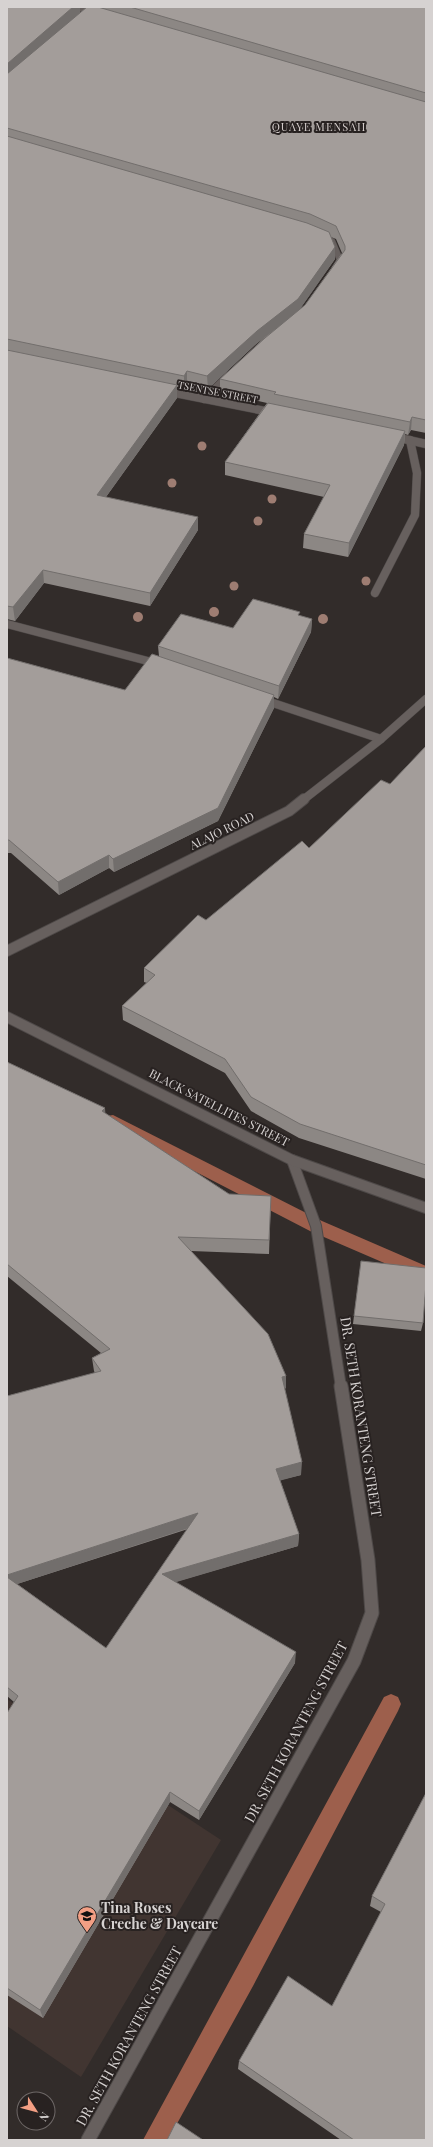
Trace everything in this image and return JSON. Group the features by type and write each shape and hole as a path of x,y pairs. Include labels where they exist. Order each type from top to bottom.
{"street":[{"path":"76,7 104,15"},
{"path":"83,16 89,11"},
{"path":"320,236 332,241 340,260 332,272"},
{"path":"204,399 236,369"},
{"name":"TSENTSE STREET","path":"158,390 280,414"},
{"path":"387,435 426,444"},
{"path":"376,593 415,515 417,473 410,440"},
{"path":"7,624 166,666"},
{"path":"255,697 381,739"},
{"name":"ALAJO ROAD","path":"7,951 289,811 381,739 426,698"},
{"name":"BLACK SATELLITES STREET","path":"7,1017 292,1160 426,1208"},
{"name":"DR. SETH KORANTENG STREET","path":"88,2140 354,1661 372,1613 368,1560 316,1226 292,1160"}],"shaded area":[{"name":"Tina Roses Creche & Daycare","path":"7,1699 221,1840 81,2077 7,2026"}],"building":[{"path":"7,7 73,7 7,64"},
{"path":"87,7 98,7 426,102 426,420 412,417 410,422 274,394 276,392 220,379 265,338 305,305 345,250 345,246 336,226 310,214 7,128 7,74"},
{"path":"130,7 426,7 426,93"},
{"path":"7,136 307,223 329,232 335,247 298,299 257,331 207,376 187,371 184,376 7,339"},
{"path":"7,350 177,385 97,495 198,517 150,593 43,570 13,607 7,606"},
{"path":"268,403 405,431 349,543 304,534 330,485 225,462"},
{"path":"253,599 300,612 298,615 312,619 279,686 158,646 181,614 233,628"},
{"path":"152,654 274,695 218,808 113,859 109,855 58,882 9,840 7,840 7,658 125,690"},
{"path":"426,746 426,1165 300,1124 251,1097 225,1059 122,1006 155,975 144,968 198,915 206,920 302,841 309,848 381,780 390,784"},
{"path":"7,1062 105,1108 102,1111 229,1194 271,1196 269,1240 178,1237 268,1334 286,1376 282,1377 302,1462 276,1469 299,1534 162,1574 296,1652 199,1811 170,1792 40,2010 7,1988 7,1713 18,1696 7,1687 7,1577 106,1648 198,1513 7,1575 7,1396 101,1371 92,1358 110,1349 7,1264"},
{"path":"361,1261 426,1268 423,1323 354,1316"},
{"path":"426,1793 426,2140 354,2140 239,2061 288,1976 332,2006 385,1904 372,1896"},
{"path":"176,2122 203,2140 167,2140"}],"waterway":[{"path":"113,1121 316,1226 426,1274"},
{"path":"155,2140 245,1978 391,1704"}],"place":[{"name":"Tina Roses Creche & Daycare","path":"87,1933"}],"district":[{"name":"QUAYE MENSAH","path":"319,127"}]}
